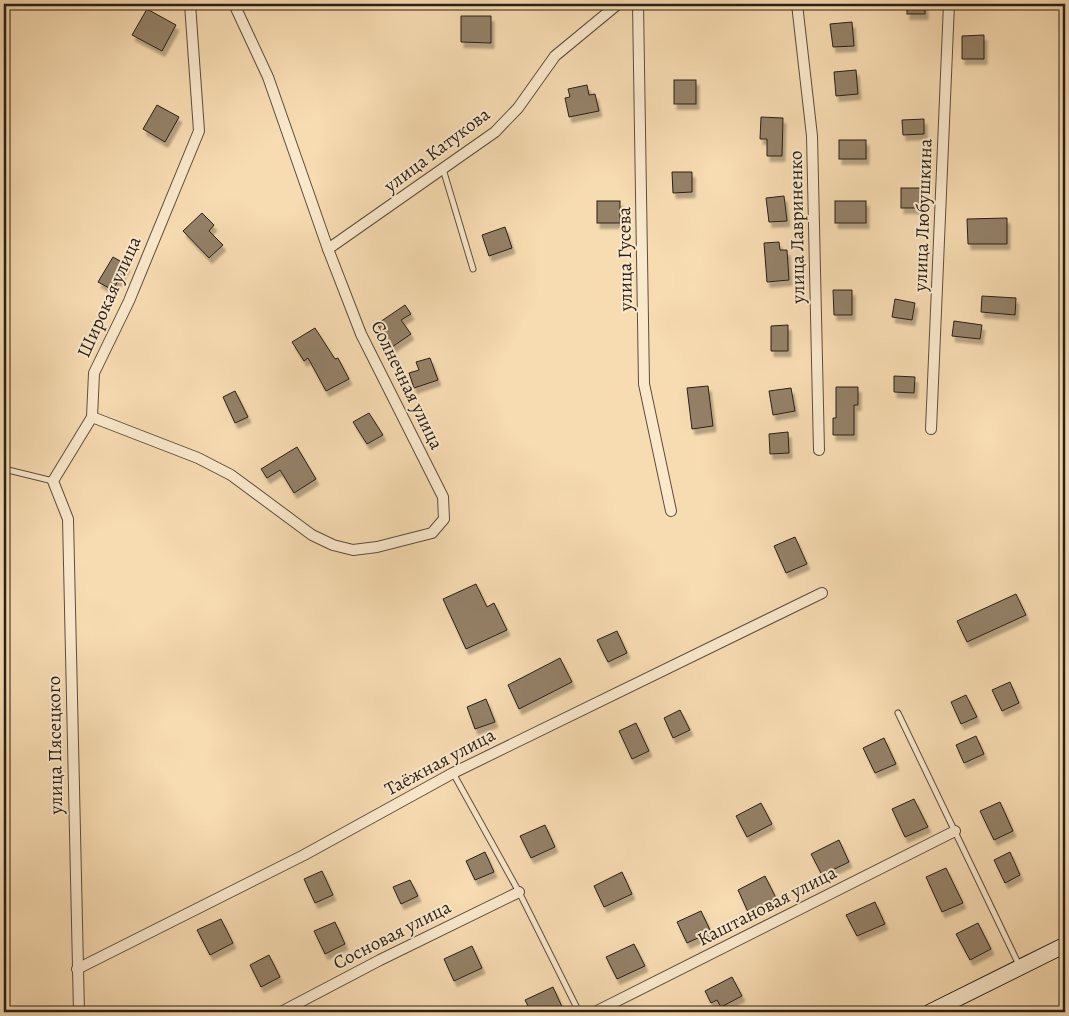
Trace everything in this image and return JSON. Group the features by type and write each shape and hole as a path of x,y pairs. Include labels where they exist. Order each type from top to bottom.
{"main road":[{"path":"930,1012 1065,945"}],"street":[{"name":"Широкая улица","path":"92,417 94,373 129,301 199,132 190,4"},
{"name":"Солнечная улица","path":"92,417 198,458 231,475 312,535 333,545 353,550 369,548 432,533 444,519 443,497 361,334 328,249 268,78 234,4"},
{"name":"улица Катукова","path":"328,249 495,132 518,108 555,56 618,4"},
{"name":"улица Гусева","path":"638,4 644,384 671,511"},
{"name":"улица Лавриненко","path":"798,4 812,136 820,450"},
{"name":"улица Любушкина","path":"931,429 949,4"},
{"path":"53,481 92,417"},
{"name":"улица Пясецкого","path":"53,481 68,519 79,1012"},
{"name":"Таёжная улица","path":"77,969 304,855 453,773 822,593"},
{"name":"Каштановая улица","path":"595,1012 955,832"},
{"name":"Сосновая улица","path":"281,1012 380,960 519,892"}],"lane":[{"path":"443,170 473,269"},
{"path":"4,469 53,481"},
{"path":"898,713 1020,968"},
{"path":"453,773 519,892 580,1012"}],"building":[{"path":"907,4 925,4 925,14 907,14"},
{"path":"147,9 176,25 162,51 132,35"},
{"path":"461,16 491,16 491,43 461,42"},
{"path":"852,22 854,46 833,47 830,24"},
{"path":"984,35 984,59 962,59 962,36"},
{"path":"856,70 858,94 836,96 834,72"},
{"path":"674,80 696,80 696,104 674,104"},
{"path":"587,85 589,95 595,94 599,111 569,117 565,98 570,97 568,89"},
{"path":"157,105 179,117 165,142 143,129"},
{"path":"761,117 783,118 782,156 767,156 767,139 760,139"},
{"path":"924,119 924,134 903,135 902,120"},
{"path":"839,140 866,140 866,159 839,159"},
{"path":"672,172 692,172 692,192 673,193"},
{"path":"901,188 923,188 923,208 901,208"},
{"path":"784,196 787,221 769,222 766,198"},
{"path":"597,201 620,201 620,223 597,223"},
{"path":"835,201 866,201 866,223 835,223"},
{"path":"202,213 214,225 209,231 223,245 209,258 183,231"},
{"path":"1007,218 1007,244 968,244 967,219"},
{"path":"505,227 512,248 489,256 482,235"},
{"path":"779,242 780,250 787,250 789,280 767,282 764,243"},
{"path":"113,257 127,265 113,290 98,282"},
{"path":"833,290 852,290 852,315 834,315"},
{"path":"982,296 1016,298 1015,315 981,312"},
{"path":"895,299 915,303 912,320 892,317"},
{"path":"405,305 411,314 401,320 411,334 392,347 377,324"},
{"path":"954,321 982,325 980,339 952,336"},
{"path":"788,325 788,351 771,351 771,326"},
{"path":"315,328 335,359 338,358 349,379 326,391 308,358 304,361 292,342"},
{"path":"430,358 438,380 414,388 409,373 419,370 416,362"},
{"path":"894,376 915,377 914,393 894,392"},
{"path":"708,386 713,426 692,429 687,388"},
{"path":"836,387 858,387 858,405 854,405 854,435 833,435 833,418 836,418"},
{"path":"791,388 795,411 773,415 769,391"},
{"path":"235,391 248,417 235,423 223,397"},
{"path":"369,413 383,435 367,444 353,422"},
{"path":"788,432 789,453 770,454 769,434"},
{"path":"297,447 316,479 294,493 280,470 267,478 261,469"},
{"path":"795,537 807,564 786,573 774,546"},
{"path":"476,584 487,607 494,603 507,630 466,649 443,599"},
{"path":"1016,594 1026,615 967,642 957,621"},
{"path":"617,631 627,653 608,662 597,640"},
{"path":"560,658 572,682 519,709 508,685"},
{"path":"1010,682 1019,703 1002,711 992,690"},
{"path":"966,695 977,717 961,724 951,702"},
{"path":"486,699 495,722 475,729 467,707"},
{"path":"680,710 690,730 673,738 664,718"},
{"path":"636,723 649,751 632,759 619,731"},
{"path":"976,736 984,754 964,763 956,745"},
{"path":"884,738 896,764 875,773 863,748"},
{"path":"914,799 928,827 905,837 892,809"},
{"path":"1000,802 1013,831 994,840 980,811"},
{"path":"761,803 772,824 747,837 736,816"},
{"path":"545,825 555,847 531,858 520,836"},
{"path":"839,840 849,862 822,875 811,854"},
{"path":"485,852 494,872 475,880 466,861"},
{"path":"1010,852 1020,875 1005,883 994,860"},
{"path":"946,868 963,903 942,912 926,877"},
{"path":"322,871 333,895 315,903 304,879"},
{"path":"622,872 632,894 604,907 594,886"},
{"path":"765,876 776,898 748,912 738,890"},
{"path":"410,880 418,896 401,904 393,887"},
{"path":"875,902 885,924 857,936 846,915"},
{"path":"701,911 711,932 687,943 677,922"},
{"path":"221,919 233,943 210,955 197,930"},
{"path":"335,922 345,944 325,954 314,931"},
{"path":"978,923 991,949 970,960 956,934"},
{"path":"634,944 645,966 617,979 606,957"},
{"path":"472,946 482,968 454,981 444,959"},
{"path":"269,955 280,977 261,987 250,965"},
{"path":"732,977 742,996 721,1007 717,1000 711,1003 705,991"},
{"path":"553,987 563,1009 555,1012 531,1012 525,1000"}]}
